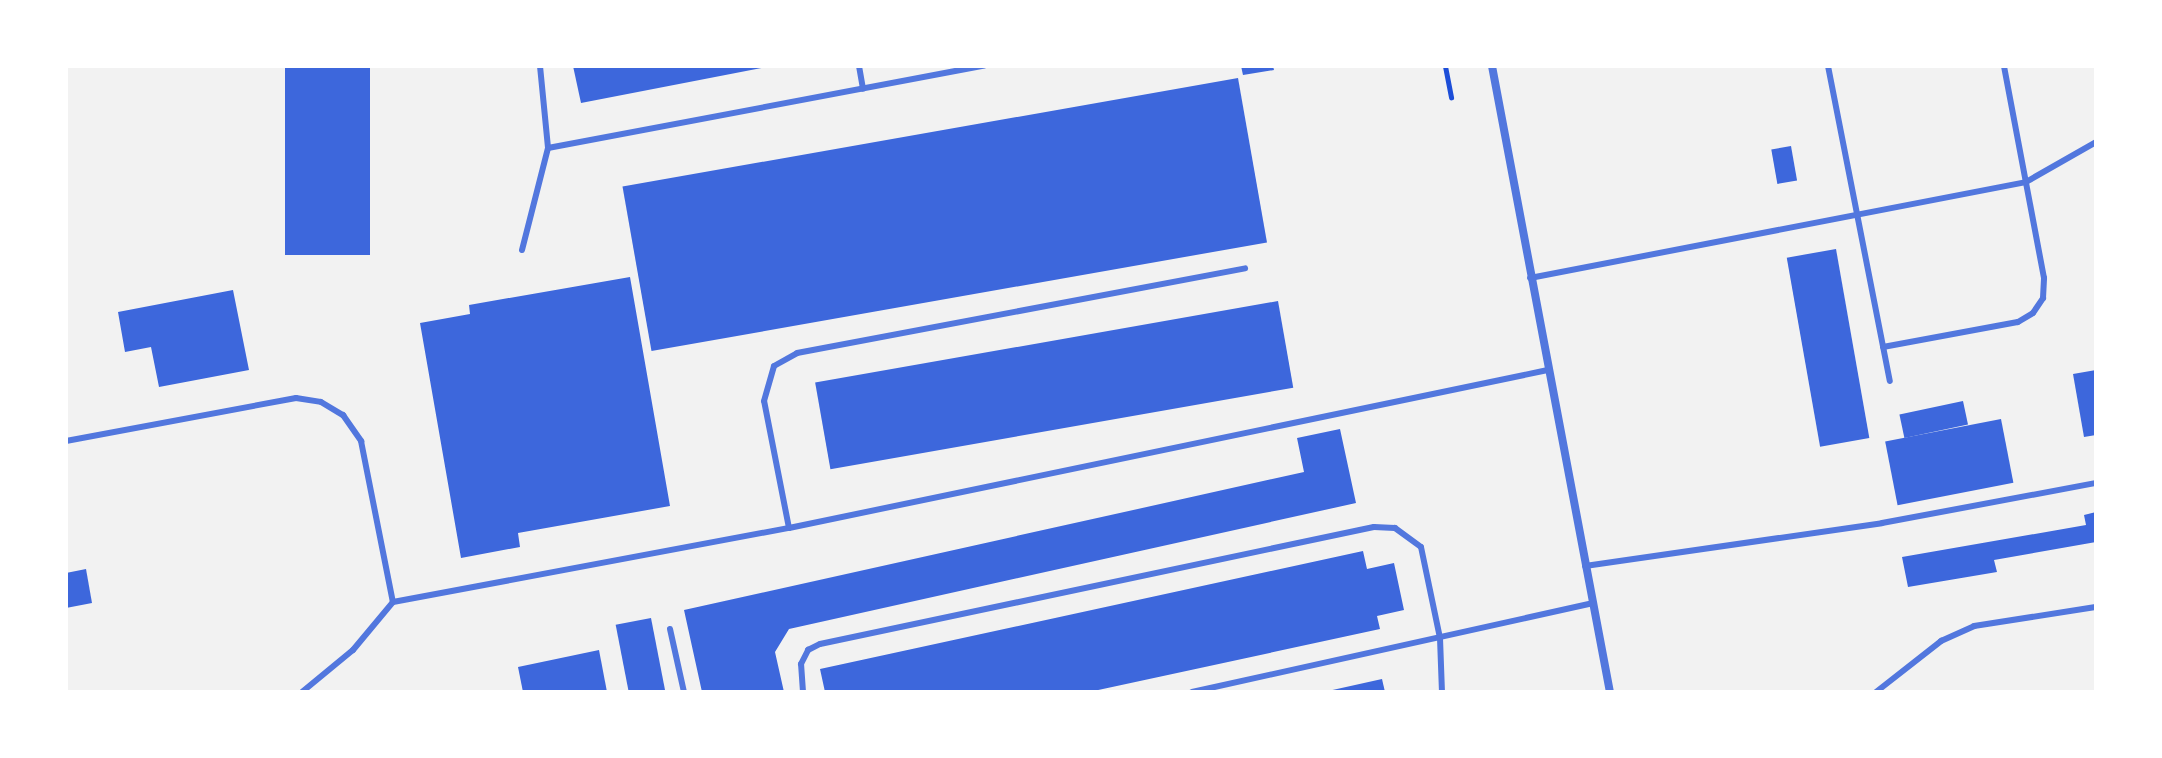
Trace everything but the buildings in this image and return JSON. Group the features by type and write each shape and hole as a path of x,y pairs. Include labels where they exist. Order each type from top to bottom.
{"street":[{"path":"1492,66 1610,692"}],"lane":[{"path":"522,250 548,148 540,66"},
{"path":"859,66 863,89"},
{"path":"548,148 984,66"},
{"path":"1828,66 1890,381"},
{"path":"1883,347 2018,322 2033,313 2043,298 2044,278 2004,66"},
{"path":"1530,278 2026,182 2096,142"},
{"path":"789,528 764,401 774,366 797,353 1245,268"},
{"path":"302,692 353,650 393,602 789,528 1548,370"},
{"path":"66,441 296,398 321,402 343,415 361,441 393,602"},
{"path":"1585,566 1882,523 2096,483"},
{"path":"803,692 801,664 808,650 820,644 1374,527 1395,528 1421,547 1440,638 1442,692"},
{"path":"1192,692 1593,603"},
{"path":"1876,692 1941,641 1974,626 2096,607"},
{"path":"670,629 684,692"}],"path":[{"path":"1445,66 1451,97"}]}
